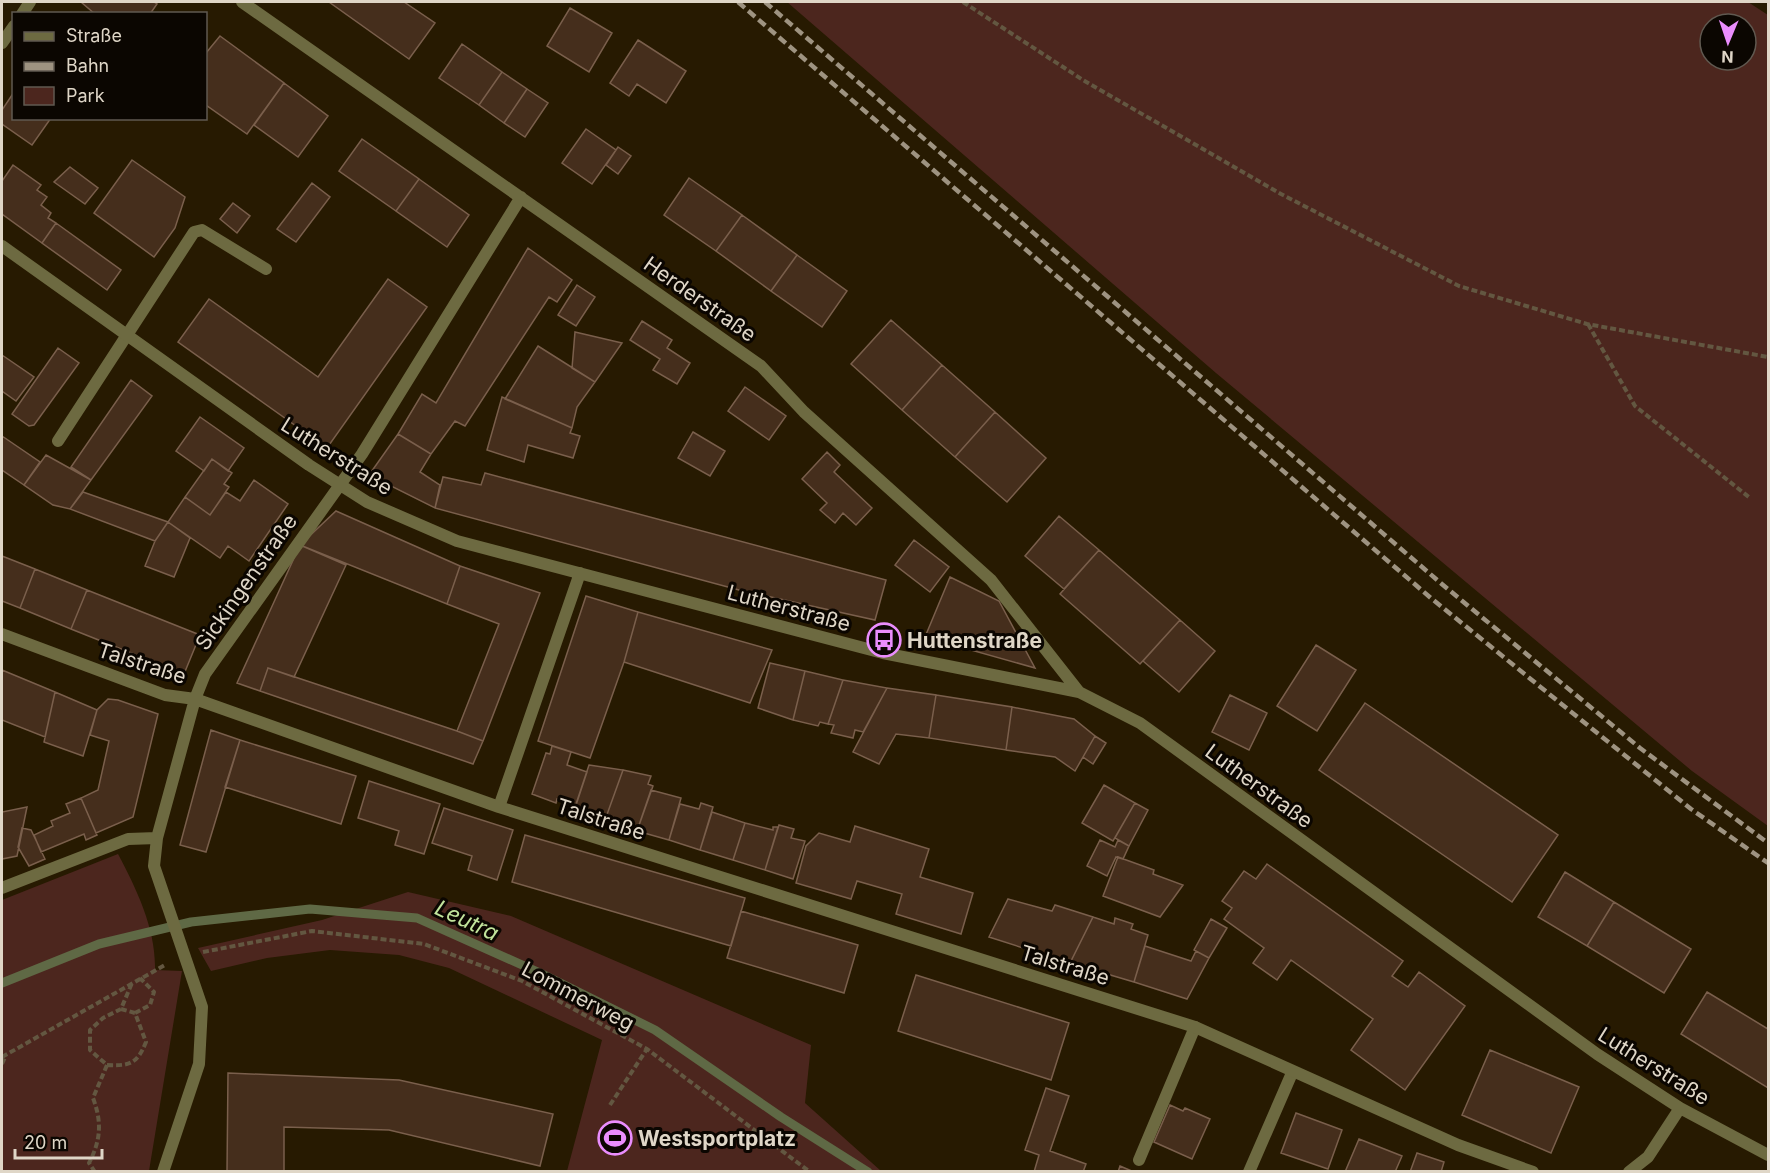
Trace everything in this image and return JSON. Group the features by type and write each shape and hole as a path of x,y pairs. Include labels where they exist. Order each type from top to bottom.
{"street":[{"name":"Herderstraße","path":"242,2 761,366 804,412 991,580 1079,692"},
{"path":"2,43 12,29"},
{"name":"Sickingenstraße","path":"163,1172 199,1064 202,1007 164,889 154,866 157,838 195,699 205,674 368,444 521,197"},
{"path":"58,441 194,232 202,230 266,269"},
{"name":"Lutherstraße","path":"2,246 127,336 367,502 457,541 883,653 1079,692 1140,723 1503,988 1680,1108 1768,1155"},
{"path":"499,807 580,573"},
{"name":"Talstraße","path":"2,634 165,695 195,699 499,807 1195,1027 1458,1145 1533,1172"},
{"path":"2,888 128,839 157,838"},
{"path":"1139,1160 1195,1027"},
{"path":"1249,1172 1292,1072"},
{"path":"1629,1172 1648,1157 1680,1108"}],"path":[{"path":"963,2 1083,80 1281,194 1458,286 1587,324 1768,357"},
{"path":"1587,324 1635,406 1750,498"},
{"name":"Lommerweg","path":"4,1056 132,982 186,955 312,931 424,944 522,981 647,1049 810,1172"},
{"path":"135,1013 146,1042 140,1057 125,1066 107,1065 90,1050 90,1030 103,1018 121,1010 135,1013 150,1005 154,992 140,978"},
{"path":"121,1010 132,982"},
{"path":"610,1105 647,1049"},
{"path":"2,1064 4,1056"},
{"path":"94,1172 89,1163 99,1145 101,1118 93,1098 107,1065"}],"green space":[{"path":"787,2 1748,2 1768,15 1768,826 1692,771 1216,373"},
{"path":"118,854 149,925 155,970 182,971 149,1171 2,1171 2,900"},
{"path":"408,892 511,916 811,1045 805,1103 881,1171 567,1171 602,1040 449,968 399,955 330,950 267,958 211,971 198,948 322,920"}],"building":[{"path":"81,2 154,2 157,4 151,12 93,12"},
{"path":"329,2 404,2 435,23 409,59"},
{"path":"570,8 612,33 589,72 547,46"},
{"path":"220,36 284,83 247,134 207,106 207,52"},
{"path":"638,40 686,71 666,103 637,84 629,96 610,83"},
{"path":"462,44 502,72 479,105 439,78"},
{"path":"502,72 527,89 504,123 479,105"},
{"path":"284,83 328,116 298,157 254,125"},
{"path":"527,89 548,103 525,137 504,123"},
{"path":"12,95 12,120 50,120 32,145 2,124 2,110"},
{"path":"586,129 616,150 592,184 562,163"},
{"path":"362,139 419,179 396,211 339,171"},
{"path":"618,147 631,156 618,174 606,165"},
{"path":"132,160 185,197 175,228 154,257 94,213"},
{"path":"13,165 41,185 37,190 47,197 41,205 51,213 48,218 56,223 42,243 2,214 2,181"},
{"path":"70,167 98,188 85,204 54,182"},
{"path":"689,178 742,215 716,251 664,215"},
{"path":"419,179 469,215 447,247 396,211"},
{"path":"312,183 330,197 296,242 277,229"},
{"path":"233,203 250,216 237,233 220,219"},
{"path":"742,215 797,255 771,291 716,251"},
{"path":"56,223 121,270 107,290 42,243"},
{"path":"528,248 572,280 557,302 549,297 465,426 455,421 431,454 398,434 422,394 436,403"},
{"path":"797,255 847,291 822,327 771,291"},
{"path":"388,279 427,307 327,448 178,342 209,299 318,377"},
{"path":"577,285 595,297 576,326 558,315"},
{"path":"891,320 942,365 902,410 851,364"},
{"path":"642,321 672,340 667,348 690,363 677,384 653,370 660,359 630,340"},
{"path":"575,332 622,343 595,382 572,368"},
{"path":"538,346 595,382 577,407 572,428 505,399"},
{"path":"58,348 79,363 34,425 29,426 12,414"},
{"path":"2,355 34,377 16,401 2,391"},
{"path":"942,365 995,412 955,457 902,410"},
{"path":"131,380 152,396 91,480 71,467"},
{"path":"745,387 786,416 769,440 728,411"},
{"path":"502,397 572,428 570,433 580,436 573,458 528,445 524,462 487,450"},
{"path":"995,412 1046,458 1007,502 955,457"},
{"path":"200,417 244,448 228,471 212,459 204,471 176,451"},
{"path":"693,432 725,451 710,476 678,458"},
{"path":"398,434 431,454 420,472 440,485 435,508 369,475"},
{"path":"2,436 40,462 24,485 2,470"},
{"path":"827,452 840,465 834,472 872,508 856,525 843,513 835,523 820,510 827,503 802,479"},
{"path":"46,455 91,480 70,509 53,505 24,485"},
{"path":"212,459 232,473 224,484 229,487 210,515 185,497"},
{"path":"485,473 886,580 875,620 739,590 435,508 443,477 481,485"},
{"path":"254,480 288,504 249,561 228,546 220,558 168,522 185,497 210,515 226,492 240,501"},
{"path":"83,492 168,522 155,541 70,509"},
{"path":"336,511 460,566 447,604 300,545"},
{"path":"1059,516 1099,550 1064,589 1025,556"},
{"path":"168,522 190,538 174,577 145,566 155,541"},
{"path":"914,540 949,567 930,592 895,565"},
{"path":"300,545 346,565 294,677 268,668 260,691 237,683"},
{"path":"1099,550 1180,620 1140,664 1060,594"},
{"path":"2,556 35,569 20,608 2,601"},
{"path":"460,566 540,593 483,741 457,731 499,624 447,604"},
{"path":"35,569 87,590 71,629 20,608"},
{"path":"950,577 999,601 1035,668 925,637"},
{"path":"87,590 200,635 184,674 71,629"},
{"path":"586,596 638,612 624,662 590,758 538,741"},
{"path":"638,612 772,650 750,703 624,662"},
{"path":"1180,620 1215,651 1179,692 1143,661"},
{"path":"1316,645 1356,670 1317,731 1277,706"},
{"path":"770,663 805,671 793,720 758,708"},
{"path":"268,668 483,741 473,764 260,691"},
{"path":"2,670 55,692 45,737 2,720"},
{"path":"805,671 843,680 828,724 820,722 818,726 793,720"},
{"path":"843,680 887,688 863,732 855,730 853,738 831,733 834,725 828,724"},
{"path":"887,688 936,695 929,738 896,734 879,764 853,752"},
{"path":"55,692 97,710 83,756 44,742"},
{"path":"936,695 1012,707 1006,750 929,738"},
{"path":"1230,695 1267,713 1249,750 1212,732"},
{"path":"108,699 118,700 158,714 133,817 96,833 81,798 98,790 109,741 90,735 97,710"},
{"path":"1365,703 1558,835 1512,902 1319,770"},
{"path":"1012,707 1074,719 1095,736 1075,771 1055,757 1006,750"},
{"path":"211,730 240,740 206,852 180,845"},
{"path":"1095,736 1106,743 1093,764 1083,757"},
{"path":"240,740 356,776 341,824 225,787"},
{"path":"552,746 571,752 567,765 587,772 576,805 557,799 556,803 532,794 546,753 550,754"},
{"path":"589,765 623,770 605,820 574,810"},
{"path":"623,770 651,776 648,784 653,786 637,831 605,820"},
{"path":"369,781 440,804 424,854 395,845 399,831 358,818"},
{"path":"1104,785 1135,803 1113,841 1082,823"},
{"path":"651,790 681,798 669,840 637,831"},
{"path":"81,798 97,835 86,840 84,834 41,852 34,835 53,826 51,821 70,813 66,804"},
{"path":"701,803 713,807 700,850 669,840 680,804 699,809"},
{"path":"1135,803 1148,810 1129,846 1115,838"},
{"path":"27,807 17,856 2,859 2,812"},
{"path":"444,808 513,830 497,880 468,870 472,856 432,843"},
{"path":"712,812 745,823 733,860 700,850"},
{"path":"745,823 773,830 773,827 778,827 765,870 733,860"},
{"path":"779,825 794,829 791,838 805,841 793,879 765,870"},
{"path":"855,826 929,849 920,877 973,893 961,934 896,914 902,894 857,881 851,899 796,883 806,846 819,833 850,842"},
{"path":"22,828 31,830 45,859 29,866 18,847"},
{"path":"525,835 745,898 731,946 512,882"},
{"path":"1100,840 1115,847 1118,840 1129,846 1123,859 1116,857 1107,876 1087,866"},
{"path":"1118,857 1154,870 1153,874 1183,885 1160,917 1103,896"},
{"path":"1267,864 1403,961 1392,976 1408,987 1419,972 1465,1006 1405,1090 1351,1050 1373,1019 1291,960 1277,980 1253,963 1264,948 1224,919 1232,908 1222,901 1244,871 1256,879"},
{"path":"1565,872 1614,902 1587,946 1538,917"},
{"path":"1008,899 1052,911 1055,905 1093,917 1070,963 989,937"},
{"path":"1614,902 1691,949 1664,993 1587,946"},
{"path":"741,911 858,945 844,993 727,958"},
{"path":"1093,917 1114,924 1115,918 1133,924 1131,929 1148,935 1134,982 1070,963"},
{"path":"1211,919 1227,928 1209,958 1194,950"},
{"path":"1145,946 1191,961 1196,951 1209,958 1187,999 1134,982"},
{"path":"916,975 1069,1023 1051,1080 898,1031"},
{"path":"1707,992 1768,1029 1768,1088 1681,1034"},
{"path":"1490,1050 1579,1087 1551,1153 1462,1115"},
{"path":"228,1073 399,1080 553,1114 540,1166 389,1130 284,1127 284,1172 227,1172"},
{"path":"1046,1088 1069,1096 1050,1151 1086,1164 1083,1172 1034,1172 1039,1155 1025,1150"},
{"path":"1170,1105 1183,1111 1185,1108 1210,1119 1192,1159 1154,1142"},
{"path":"1296,1113 1342,1130 1328,1169 1281,1153"},
{"path":"1359,1139 1402,1156 1395,1172 1345,1172"},
{"path":"1417,1153 1444,1162 1441,1172 1410,1172"},
{"path":"1120,1166 1134,1172 1118,1172"}],"waterway":[{"name":"Leutra","path":"2,983 99,944 191,922 310,909 417,918 540,973 655,1030 781,1117 868,1172"}],"railway":[{"path":"738,2 1432,599 1691,809 1768,863"},
{"path":"765,2 1443,585 1640,748 1768,843"}],"place":[{"name":"Huttenstraße","path":"884,640"},
{"name":"Westsportplatz","path":"615,1138"}]}
